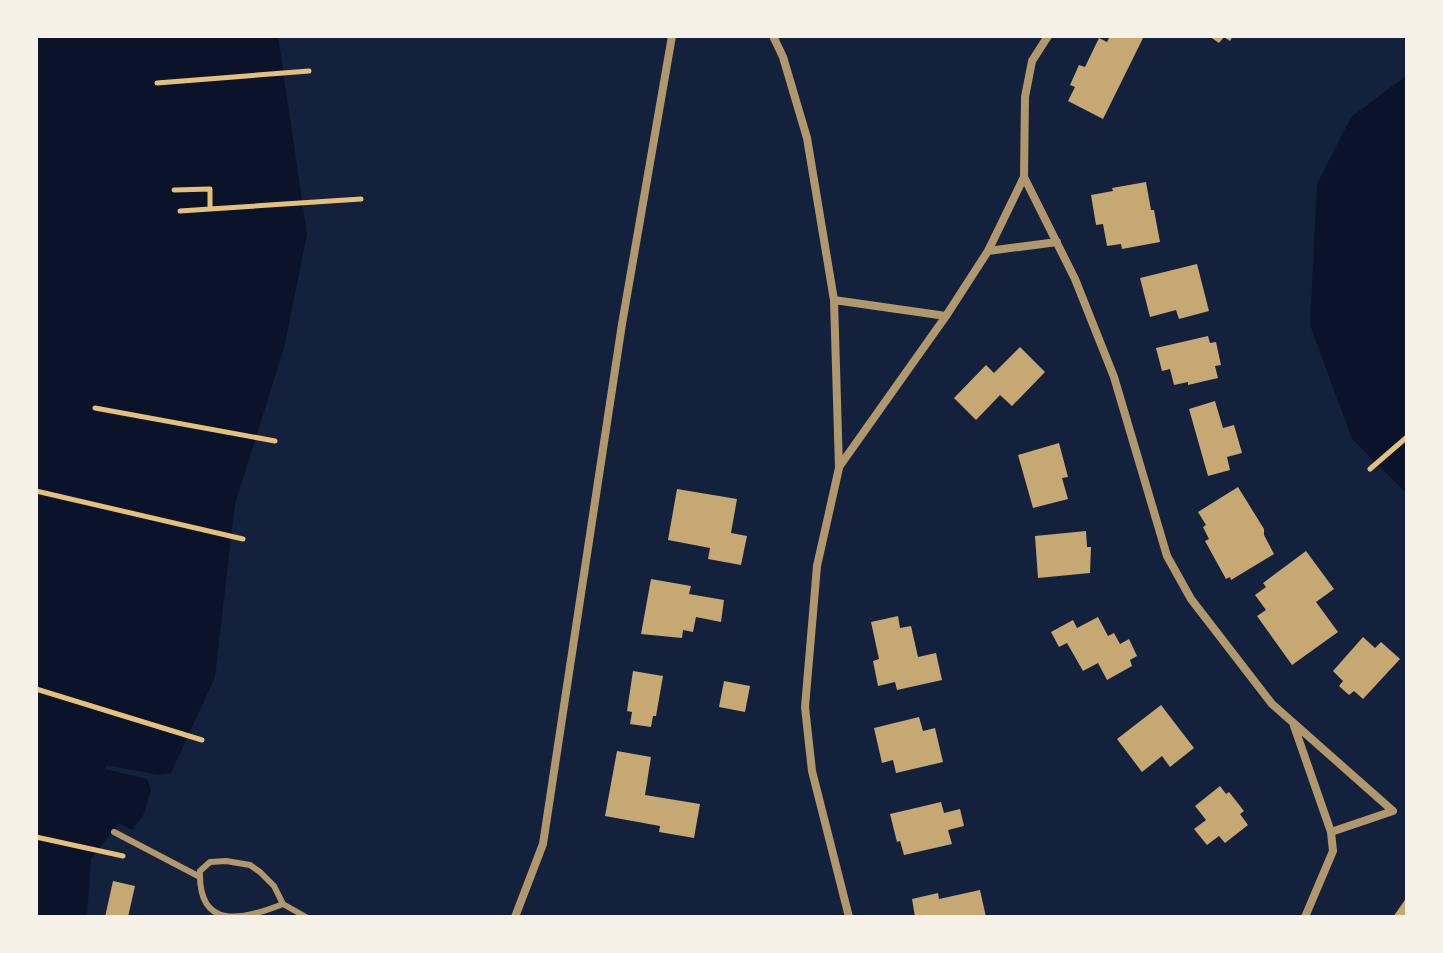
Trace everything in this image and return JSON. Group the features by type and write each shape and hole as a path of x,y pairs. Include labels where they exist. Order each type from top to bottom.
{"street":[{"path":"515,917 543,844 622,324 672,36"},
{"path":"773,36 783,57 807,138 834,300 839,468 817,566 805,707 812,771 849,917"},
{"path":"839,468 988,251 1024,177 1025,97 1032,61 1048,36"},
{"path":"1024,177 1075,279 1114,377 1167,556 1191,599 1272,704 1393,811 1331,832"},
{"path":"988,251 1057,242"},
{"path":"834,300 946,316"},
{"path":"1293,722 1331,832 1333,851 1305,917"}],"lane":[{"path":"114,832 200,877"},
{"path":"283,904 244,916 214,914 203,897 200,877 203,867 210,862 226,861 250,865 274,886 283,904 306,917"}],"path":[{"path":"157,83 309,71"},
{"path":"174,190 210,189 210,209"},
{"path":"180,211 361,199"},
{"path":"95,408 275,441"},
{"path":"1370,469 1407,437"},
{"path":"36,491 243,539"},
{"path":"36,689 202,740"},
{"path":"36,837 128,857"}],"water":[{"path":"36,36 278,36 307,234 284,348 235,504 215,677 171,773 159,775 106,765 105,769 147,779 151,790 144,814 132,830 119,823 91,859 87,917 36,917"},
{"path":"1407,75 1407,494 1352,439 1310,325 1317,184 1351,117"}],"building":[{"path":"1110,36 1144,36 1103,119 1068,101 1075,87 1070,85 1079,65 1085,67 1099,38 1107,42"},
{"path":"1209,36 1233,36 1230,41 1224,37 1219,43"},
{"path":"1146,182 1160,242 1122,249 1121,244 1107,246 1103,224 1096,225 1091,195"},
{"path":"1197,264 1209,311 1179,319 1176,310 1150,317 1140,278"},
{"path":"1208,336 1210,343 1216,342 1221,365 1215,366 1218,378 1174,385 1170,369 1162,371 1156,348"},
{"path":"1020,347 1045,372 1012,406 1000,395 976,420 954,398 986,365 994,373"},
{"path":"1215,401 1223,428 1234,425 1242,453 1227,457 1230,470 1208,476 1189,409"},
{"path":"1059,443 1068,477 1062,478 1068,499 1033,508 1018,455"},
{"path":"1238,487 1264,529 1274,554 1231,580 1230,577 1226,579 1205,541 1209,539 1203,527 1206,525 1198,512"},
{"path":"677,489 737,499 731,533 747,536 741,565 708,559 710,548 668,540"},
{"path":"1086,531 1087,547 1091,547 1090,573 1038,578 1035,536"},
{"path":"1306,551 1334,589 1316,602 1338,632 1292,665 1257,616 1266,610 1255,595 1266,587 1263,583"},
{"path":"651,579 691,586 689,594 724,600 721,622 696,617 693,632 683,630 682,638 641,634"},
{"path":"898,616 900,628 911,626 918,657 936,653 942,680 897,690 895,682 878,686 873,661 879,659 871,622"},
{"path":"1098,617 1108,636 1114,633 1120,644 1129,639 1137,656 1130,660 1132,666 1107,680 1098,663 1083,671 1067,643 1059,647 1051,632 1073,620 1077,628"},
{"path":"1363,637 1375,648 1381,642 1400,659 1363,699 1354,691 1349,695 1339,686 1343,681 1333,671"},
{"path":"633,671 663,676 651,727 630,724 632,712 627,711"},
{"path":"724,681 750,686 745,712 719,707"},
{"path":"1161,705 1194,748 1170,767 1162,756 1142,772 1117,739"},
{"path":"919,717 923,731 935,728 943,762 896,773 893,760 882,763 874,728"},
{"path":"617,751 651,757 645,795 700,804 694,838 659,832 660,826 605,816"},
{"path":"1220,786 1244,811 1240,814 1248,825 1225,843 1219,836 1207,845 1194,829 1206,820 1195,806"},
{"path":"941,802 944,813 960,809 964,826 948,830 952,844 904,855 900,841 897,842 890,814"},
{"path":"113,881 135,886 128,917 105,917"},
{"path":"980,890 986,917 915,917 912,899 938,893 939,899"},
{"path":"1407,897 1407,917 1393,917"}]}
